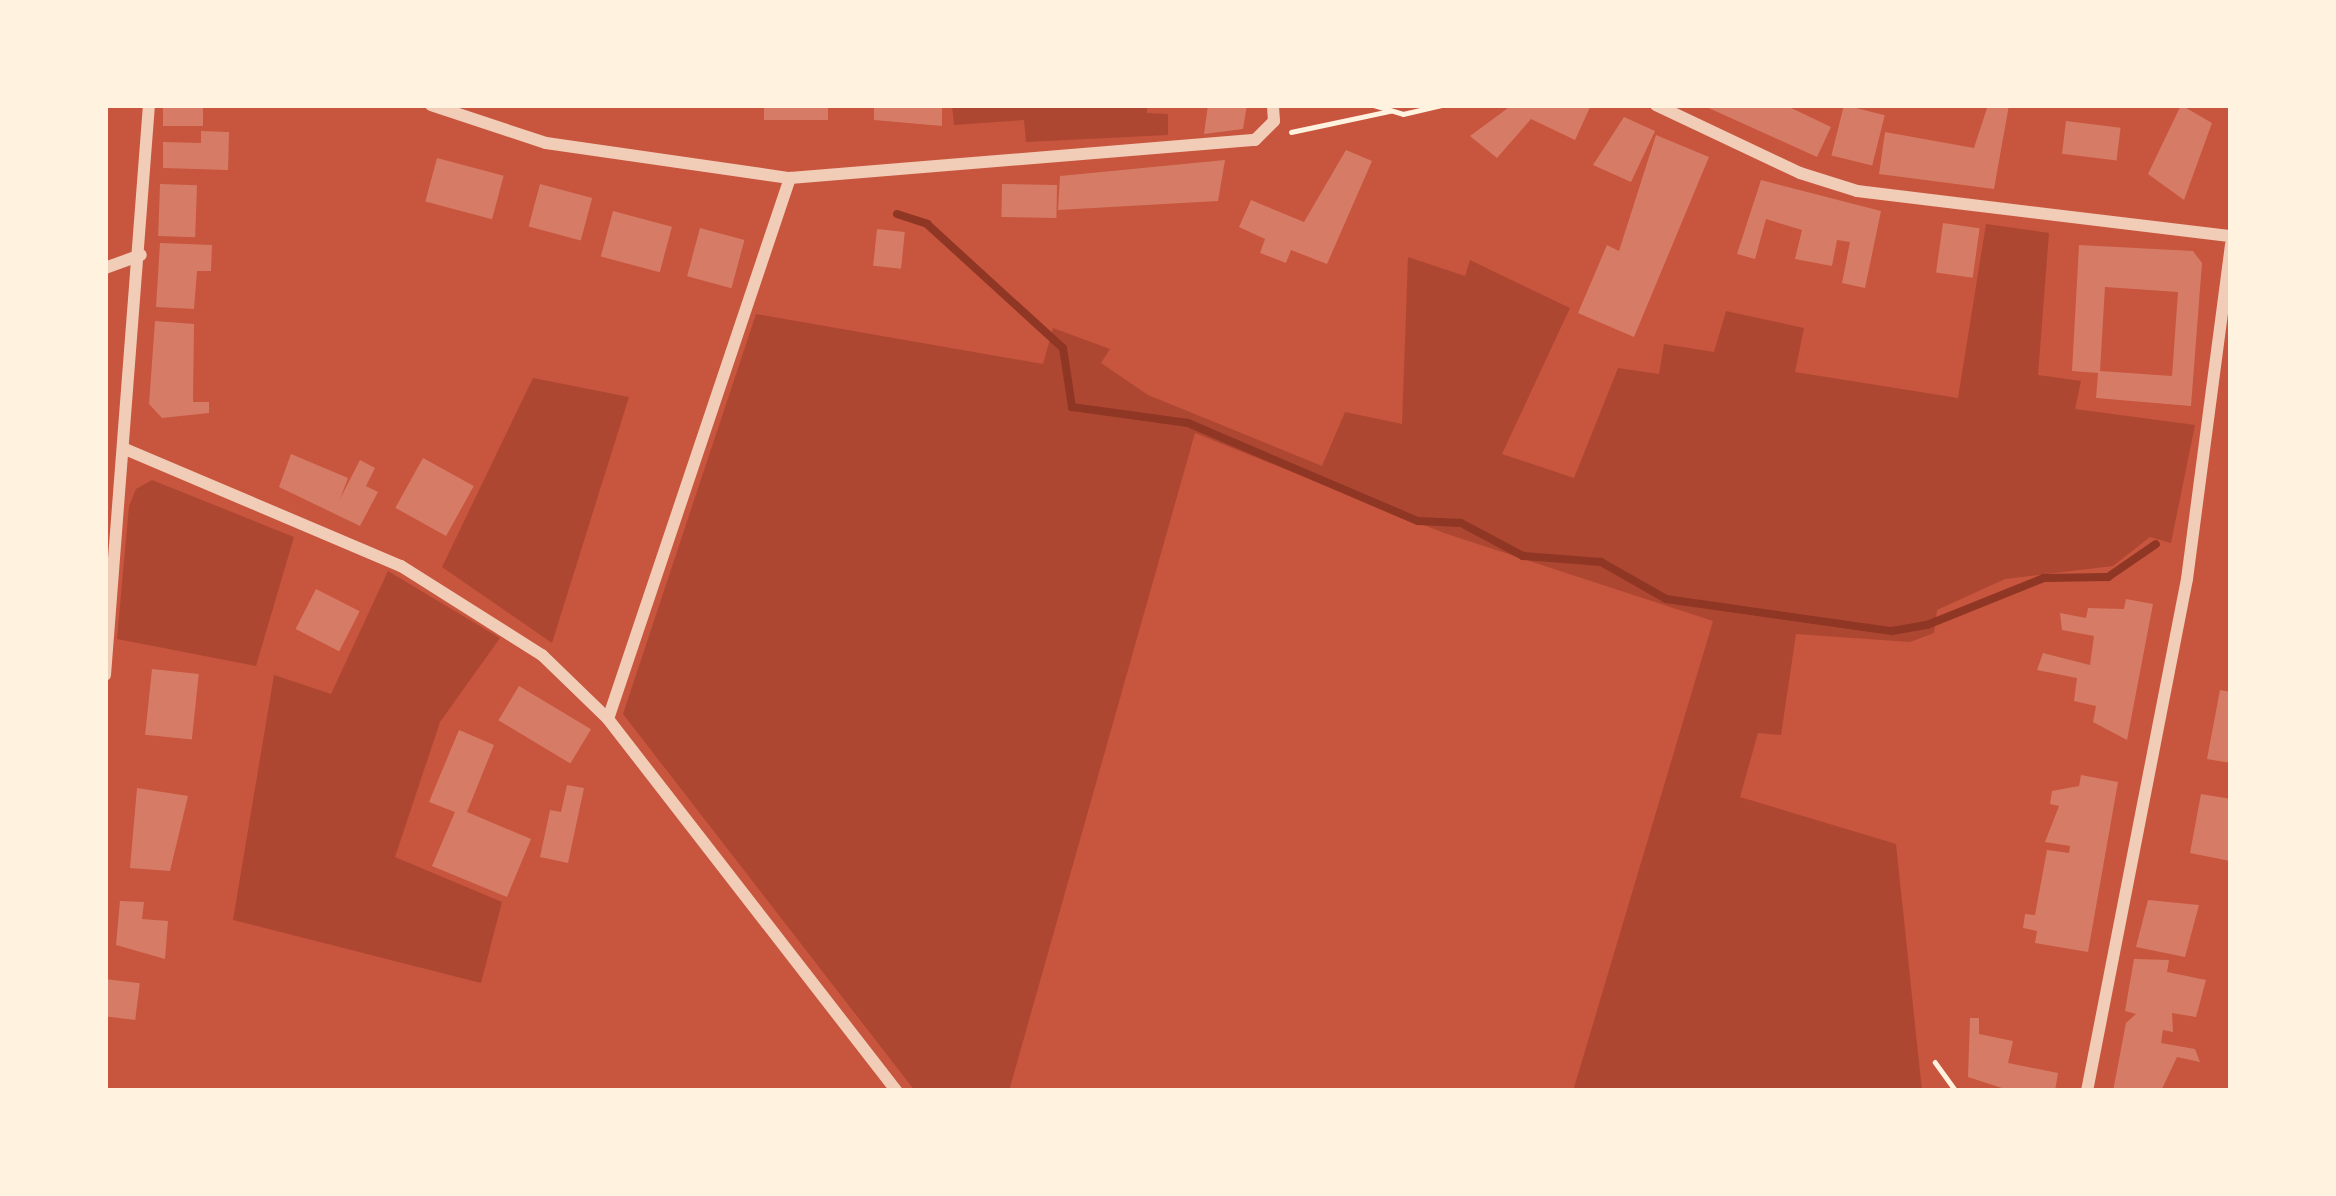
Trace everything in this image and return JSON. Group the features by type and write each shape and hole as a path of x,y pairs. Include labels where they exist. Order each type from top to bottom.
{"street":[{"path":"105,675 149,105"},
{"path":"431,105 567,148 790,178 1256,140 1274,121 1273,105"},
{"path":"1657,105 1799,173 1857,191 2231,240 2186,579 2087,1091"},
{"path":"608,719 790,178"},
{"path":"105,268 141,255"},
{"path":"125,449 447,590 542,655 608,719 897,1091"}],"path":[{"path":"1374,105 1390,111"},
{"path":"1321,122 1442,105"},
{"path":"1935,1062 1956,1091"}],"shaded area":[{"path":"952,105 1147,105 1147,113 1168,114 1168,135 1026,142 1024,120 954,125"},
{"path":"1986,224 2049,233 2038,375 2081,381 2075,409 2195,425 2171,543 2150,537 2113,566 2005,579 1937,610 1934,633 1910,642 1796,634 1781,735 1758,733 1740,797 1896,844 1922,1091 1573,1091 1713,621 1444,533 1195,433 1009,1091 915,1091 623,714 756,314 1043,364 1053,328 1110,349 1101,363 1148,395 1322,466 1345,412 1402,424 1408,257 1465,276 1470,260 1570,308 1502,454 1574,478 1618,368 1659,374 1664,344 1714,352 1726,311 1804,328 1795,372 1958,398"},
{"path":"533,378 629,397 552,643 442,567"},
{"path":"152,480 294,537 256,666 117,639 129,506 136,489"},
{"path":"388,571 500,638 440,722 395,857 502,902 481,983 233,920 274,675 331,694"}],"building":[{"path":"163,105 203,105 203,126 163,126"},
{"path":"764,105 828,105 828,120 764,120"},
{"path":"874,105 942,105 942,126 874,120"},
{"path":"1208,105 1247,105 1243,129 1204,134"},
{"path":"1512,105 1591,105 1575,140 1531,119 1497,158 1470,136"},
{"path":"1702,105 1785,105 1831,127 1817,157"},
{"path":"1844,105 1885,115 1872,166 1831,155"},
{"path":"1988,105 2009,105 1994,189 1879,174 1885,132 1974,148"},
{"path":"2181,105 2212,123 2184,200 2148,174"},
{"path":"1624,117 1655,131 1631,182 1593,165"},
{"path":"2066,121 2121,128 2117,160 2062,154"},
{"path":"201,131 229,132 228,170 163,168 163,142 201,143"},
{"path":"1656,135 1709,157 1634,337 1578,313 1607,245 1619,251"},
{"path":"1346,150 1372,161 1327,264 1291,250 1286,263 1260,253 1265,239 1239,227 1251,200 1304,222"},
{"path":"437,158 504,176 492,219 425,201"},
{"path":"1225,160 1218,201 1058,210 1060,176"},
{"path":"1761,180 1881,211 1865,288 1842,283 1850,242 1837,240 1832,266 1795,259 1802,230 1766,219 1755,259 1737,254"},
{"path":"160,184 197,185 195,237 158,236"},
{"path":"540,184 592,198 581,240 529,227"},
{"path":"1002,184 1057,185 1056,218 1001,217"},
{"path":"613,211 672,227 660,272 601,256"},
{"path":"1943,223 1980,228 1973,278 1936,273"},
{"path":"700,228 744,240 731,288 687,276"},
{"path":"877,229 905,232 901,269 873,266"},
{"path":"160,243 212,245 211,271 197,271 194,309 156,307"},
{"path":"2079,245 2193,251 2202,263 2191,406 2096,398 2098,373 2072,371","holes":["2105,287 2178,292 2172,376 2100,371"]},
{"path":"155,321 194,324 193,402 209,402 209,413 162,418 149,404"},
{"path":"291,454 348,478 340,499 360,460 375,468 366,486 378,492 360,526 279,487"},
{"path":"423,458 474,486 446,536 395,508"},
{"path":"316,589 360,611 339,651 296,629"},
{"path":"2126,599 2153,604 2127,740 2093,722 2096,706 2074,701 2077,678 2037,670 2043,653 2090,665 2094,636 2062,630 2060,613 2086,618 2088,608 2124,609"},
{"path":"152,669 199,674 192,740 145,735"},
{"path":"519,686 591,729 570,764 498,720"},
{"path":"2220,690 2231,692 2231,763 2207,759"},
{"path":"459,730 494,745 467,812 531,839 507,897 432,866 455,812 429,802"},
{"path":"2081,775 2118,782 2088,952 2035,943 2037,931 2023,928 2025,914 2035,915 2047,850 2069,853 2070,846 2045,842 2059,806 2050,804 2052,791 2079,786"},
{"path":"567,785 584,788 568,863 540,857 550,810 561,812"},
{"path":"137,788 188,796 170,871 130,868"},
{"path":"2201,794 2231,799 2230,861 2190,853"},
{"path":"2148,900 2199,905 2185,957 2136,947"},
{"path":"120,901 144,902 142,919 168,921 165,959 116,945"},
{"path":"2134,959 2169,960 2167,972 2206,980 2196,1017 2172,1013 2173,1032 2163,1030 2161,1043 2195,1049 2200,1062 2177,1057 2161,1091 2113,1091 2126,1023 2136,1014 2125,1011"},
{"path":"105,979 140,983 135,1020 105,1016"},
{"path":"1970,1018 1979,1018 1979,1034 2013,1041 2008,1063 2058,1073 2055,1091 2011,1091 1968,1077"}],"waterway":[{"path":"897,214 927,224 1063,348 1072,407 1188,423 1418,521 1461,523 1523,556 1601,562 1666,599 1892,631 1927,625 2044,578 2108,577 2156,544"}]}
